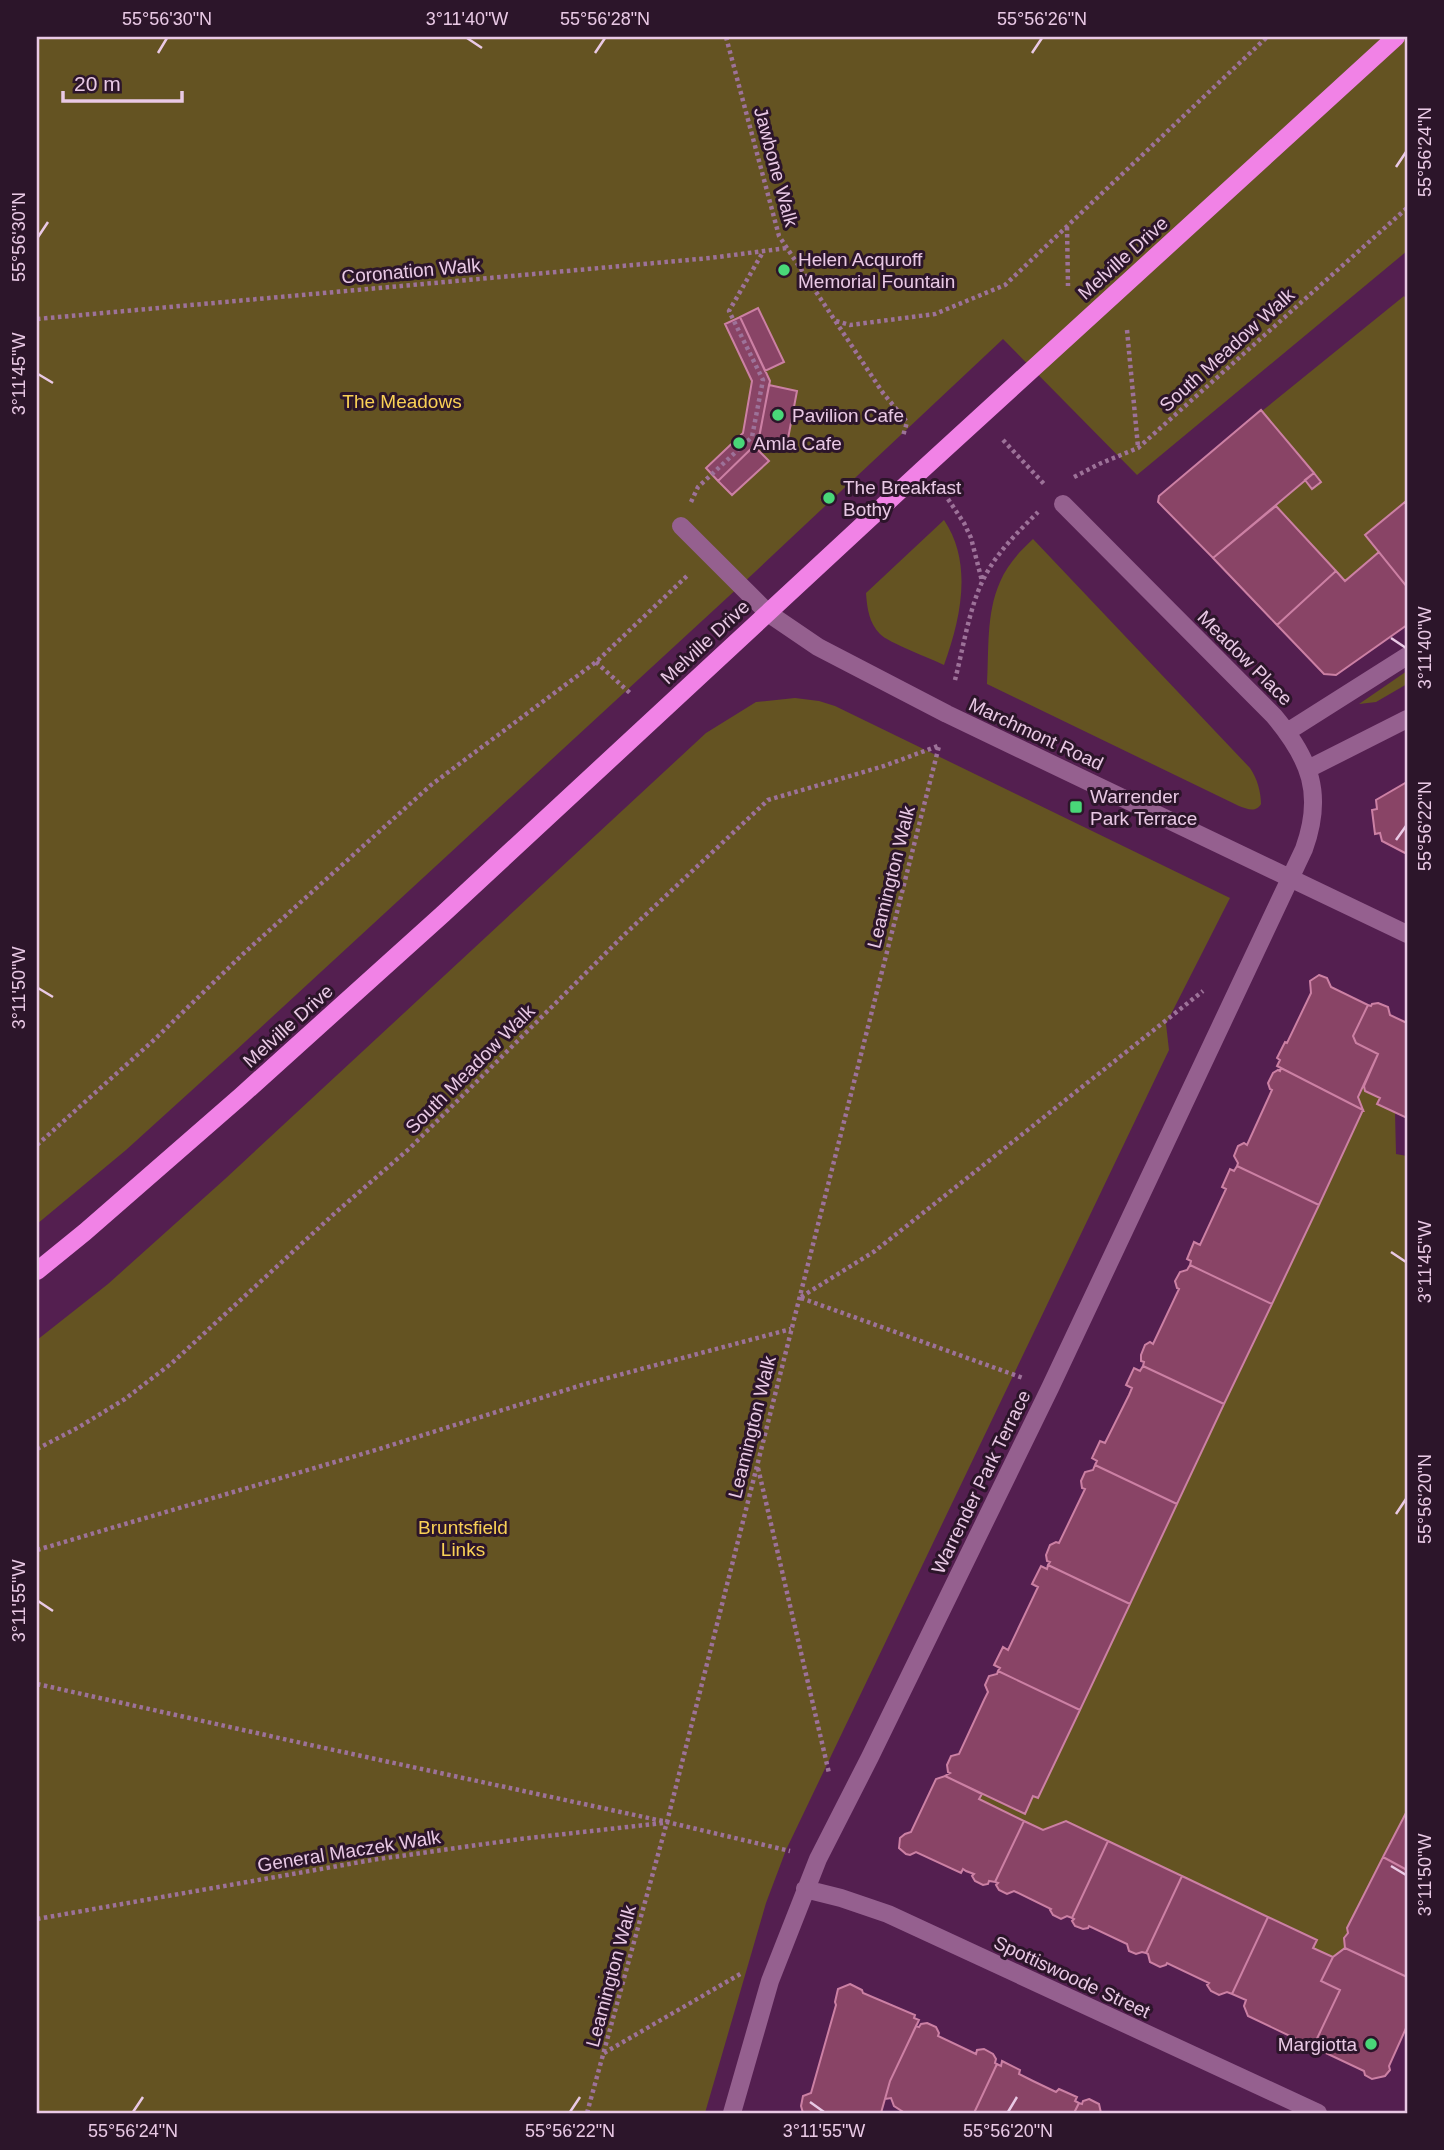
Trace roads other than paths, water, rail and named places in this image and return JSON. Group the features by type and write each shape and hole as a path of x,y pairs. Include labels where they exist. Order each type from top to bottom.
{"main road":[{"name":"Melville Drive","path":"37,1272 241,1097 443,914 1396,37"}],"street":[{"name":"Meadow Place","path":"1059,500 1287,732 1299,748 1308,769 1313,795 1311,828 1290,877"},
{"name":"Marchmont Road","path":"681,526 768,613 818,647 947,714 1407,934"},
{"path":"1287,732 1407,656"},
{"path":"1308,769 1407,719"},
{"name":"Warrender Park Terrace","path":"732,2113 780,1953 818,1859 1050,1388 1290,877"},
{"name":"Spottiswoode Street","path":"805,1889 881,1911 1318,2113"}],"place":[{"name":"Helen Acquroff Memorial Fountain","path":"784,270"},
{"name":"Pavilion Cafe","path":"778,415"},
{"name":"Amla Cafe","path":"739,443"},
{"name":"The Breakfast Bothy","path":"829,498"},
{"name":"Warrender Park Terrace","path":"1076,807"},
{"name":"Margiotta","path":"1371,2044"}],"park label":[{"name":"The Meadows","path":"402,401"},
{"name":"Bruntsfield Links","path":"463,1538"}]}
